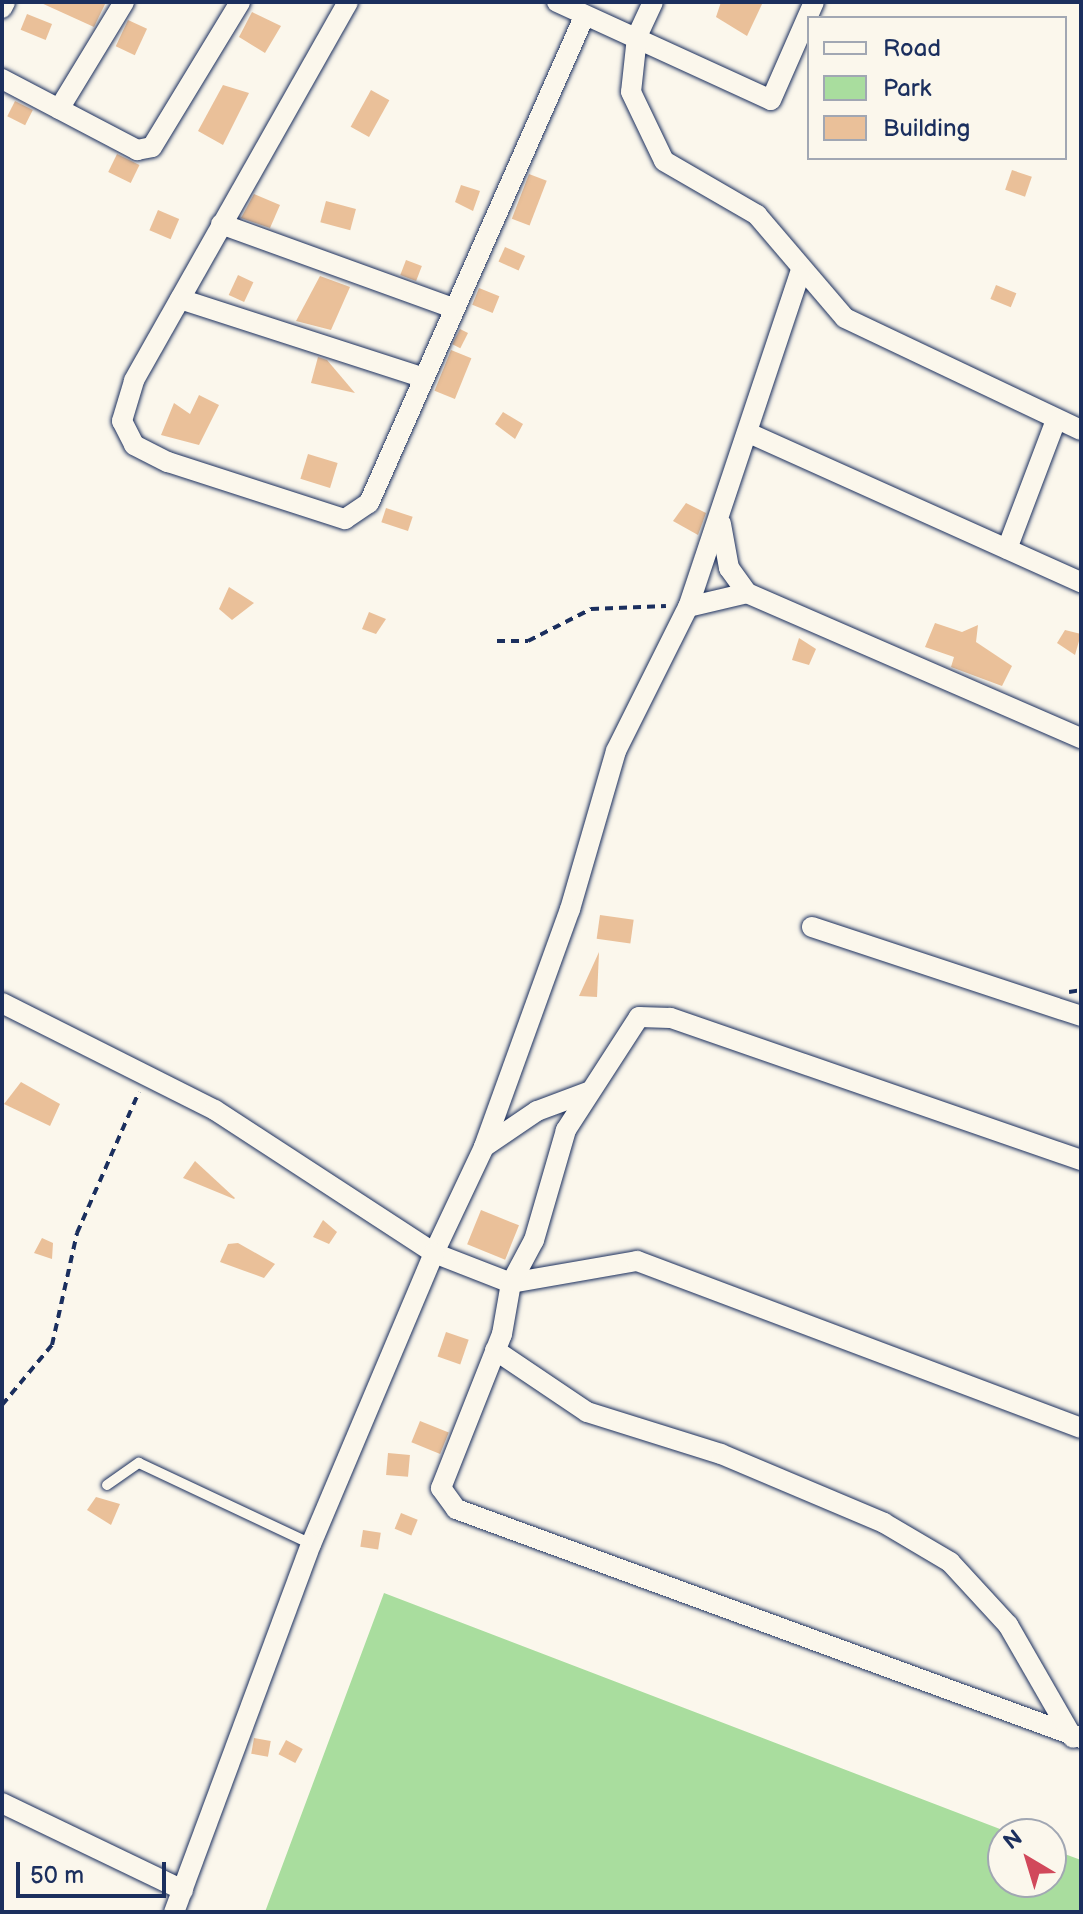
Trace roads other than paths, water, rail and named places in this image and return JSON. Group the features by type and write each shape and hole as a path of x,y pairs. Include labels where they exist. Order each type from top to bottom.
{"street":[{"path":"2,8 5,2"},
{"path":"59,109 124,2"},
{"path":"2,79 137,150 152,147 240,2"},
{"path":"348,2 134,381 125,434 168,462 354,517 369,503 584,17"},
{"path":"557,2 771,100 807,18"},
{"path":"653,2 637,37 631,92 657,152 687,180 757,215 800,273 861,328 1081,430"},
{"path":"221,224 453,308"},
{"path":"174,1912 311,1544 434,1253 484,1147 570,909 608,770 688,607 751,434 800,273"},
{"path":"180,299 424,378"},
{"path":"1007,549 1056,420"},
{"path":"751,434 1081,582"},
{"path":"720,518 729,568 747,593 1081,738"},
{"path":"688,607 747,593"},
{"path":"812,927 1081,1016"},
{"path":"2,1003 144,1079 215,1110 434,1253 511,1283 637,1261 1081,1428"},
{"path":"1078,1740 448,1504 442,1478 495,1350 511,1283 534,1240 566,1130 629,1027 655,1015 1081,1160"},
{"path":"484,1147 537,1111 588,1092"},
{"path":"495,1350 587,1412 735,1460 884,1523 950,1562 1008,1625 1078,1740"},
{"path":"2,1803 183,1890"}],"lane":[{"path":"107,1485 139,1463 311,1544"}]}
